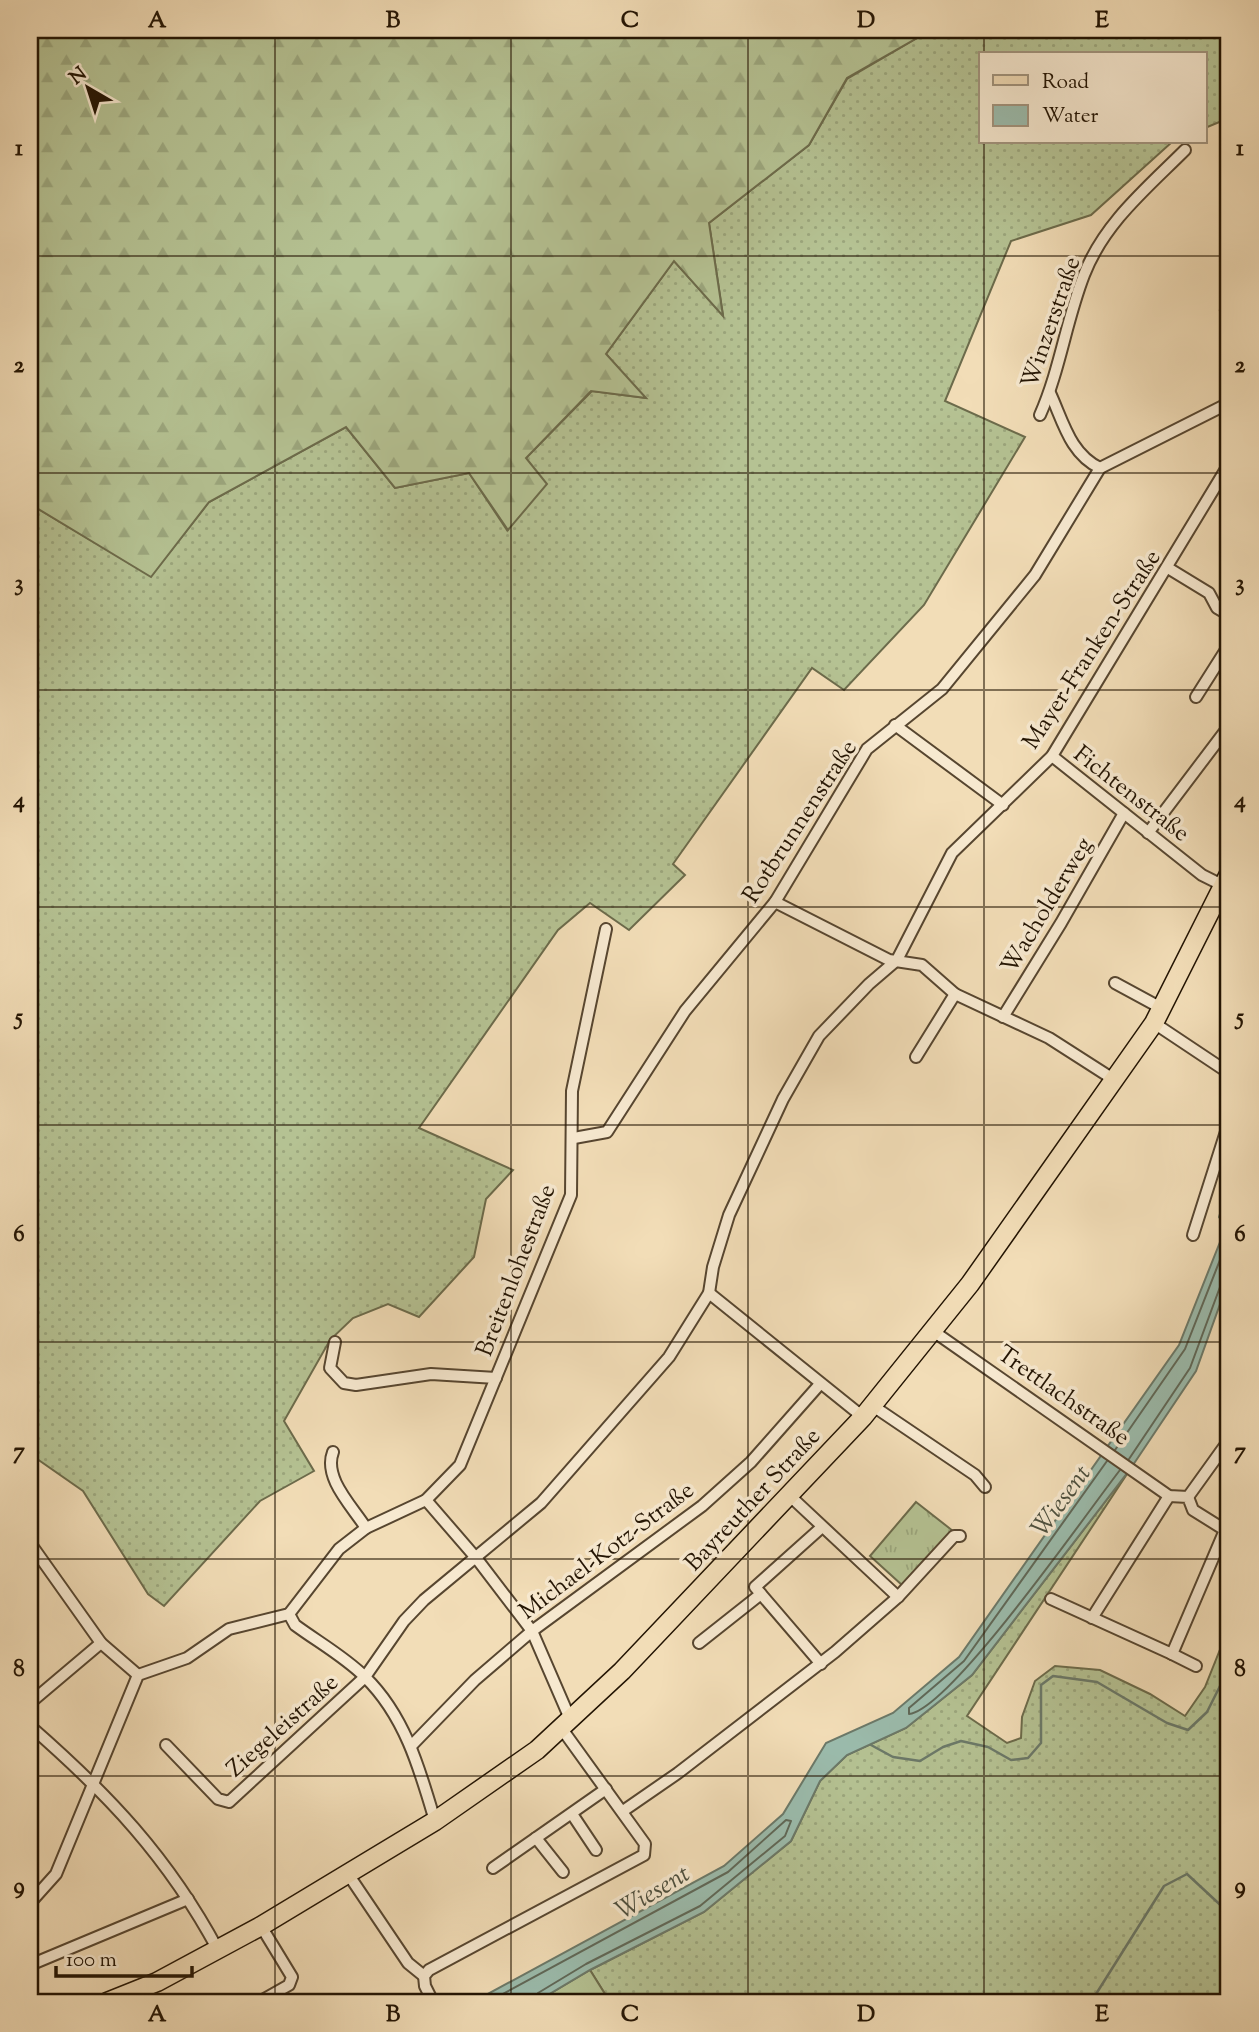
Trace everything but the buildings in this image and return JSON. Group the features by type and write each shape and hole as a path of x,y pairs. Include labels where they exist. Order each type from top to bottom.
{"main road":[{"name":"Bayreuther Straße","path":"112,2001 157,1982 353,1880 498,1779 566,1725 790,1496 868,1411 933,1331 997,1246 1158,1016 1226,880"}],"street":[{"name":"Winzerstraße","path":"1040,415 1050,393 1084,274 1114,220 1185,150"},
{"path":"1229,303 1226,310 1229,312"},
{"path":"1050,393 1071,444 1086,462 1100,468 1229,403"},
{"name":"Mayer-Franken-Straße","path":"365,1677 404,1621 424,1600 477,1559 541,1503 669,1357 709,1293 713,1267 729,1215 783,1099 819,1036 897,960 952,853 1052,756 1229,464"},
{"name":"Rotbrunnenstraße","path":"574,1138 607,1132 685,1011 775,902 867,749 942,689 1035,575 1100,468"},
{"path":"1168,568 1209,593 1217,608 1229,615"},
{"path":"1196,696 1229,645"},
{"path":"895,725 1003,805"},
{"path":"1148,833 1229,726"},
{"name":"Fichtenstraße","path":"1052,756 1202,875 1226,880"},
{"name":"Wacholderweg","path":"1003,1017 1124,814"},
{"path":"775,902 889,960 922,965 955,993 1049,1038 1113,1079"},
{"name":"Breitenlohestraße","path":"289,1614 339,1549 366,1528 426,1500 460,1465 570,1195 574,1138 572,1091 606,929"},
{"path":"1115,983 1229,1073"},
{"path":"916,1057 955,993"},
{"path":"1193,1236 1229,1122"},
{"path":"709,1293 820,1384 975,1475 985,1487"},
{"name":"Trettlachstraße","path":"933,1331 1103,1447 1169,1496"},
{"path":"335,1342 330,1368 344,1382 356,1385 431,1374 496,1378"},
{"name":"Michael-Kotz-Straße","path":"412,1745 475,1680 532,1631 702,1506 751,1462 820,1384"},
{"path":"1188,1497 1229,1440"},
{"path":"333,1452 329,1462 331,1474 366,1528"},
{"path":"790,1496 898,1597"},
{"path":"1092,1618 1169,1496 1188,1497"},
{"path":"1172,1654 1225,1530 1193,1510 1188,1497"},
{"path":"424,1976 429,1970 644,1855 645,1844 566,1725 532,1631 477,1559 426,1500"},
{"path":"821,1664 755,1587 822,1527"},
{"path":"623,1811 678,1773 735,1726 821,1664 898,1597 954,1536 960,1536"},
{"path":"30,1543 101,1643 138,1675"},
{"path":"699,1643 761,1594"},
{"path":"1051,1599 1196,1666"},
{"path":"30,1903 56,1874 138,1675 187,1658 229,1629 289,1614"},
{"name":"Ziegeleistraße","path":"289,1614 295,1625 365,1677 412,1745 435,1821"},
{"path":"30,1703 101,1643"},
{"name":"Ziegeleistraße","path":"166,1745 218,1799 229,1802 365,1677"},
{"path":"30,1726 95,1783 137,1829 188,1899 218,1950"},
{"path":"493,1868 606,1789"},
{"path":"572,1814 596,1850"},
{"path":"536,1839 564,1872"},
{"path":"353,1880 408,1963 424,1976 425,1986 433,2002"},
{"path":"30,1965 188,1899"},
{"path":"259,2002 289,1985 292,1977 261,1926"}],"green space":[{"path":"30,30 931,30 847,78 809,145 709,223 723,316 674,261 606,354 646,398 591,391 526,458 547,484 508,530 469,473 395,488 346,427 209,502 151,577 30,504"},
{"path":"931,30 1229,30 1229,118 1206,128 1206,52 979,52 979,144 1170,144 1091,215 1011,241 945,401 1025,437 924,605 844,690 812,668 673,864 685,875 629,930 590,903 558,930 419,1128 513,1170 486,1199 474,1257 419,1317 388,1304 353,1318 330,1340 284,1421 314,1471 260,1501 164,1606 148,1594 83,1491 30,1454 30,504 151,576 209,502 346,427 395,488 469,473 507,530 526,458 592,391 645,398 606,354 674,261 723,315 709,223 809,145 847,79"},
{"path":"1131,1468 967,1716 1007,1743 1021,1738 1022,1717 1035,1681 1055,1666 1100,1670 1150,1694 1185,1716 1205,1687 1229,1627 1229,2002 610,2002 590,1970 704,1912 791,1841 820,1781 847,1755 906,1728 972,1675"},
{"path":"916,1502 953,1531 902,1585 870,1556"},
{"path":"590,1970 610,2002 536,2002"}],"water":[{"path":"1229,1185 1229,1279 1196,1371 1131,1468 972,1675 906,1728 847,1755 820,1781 791,1841 704,1912 590,1970 536,2002 473,2002 724,1866 783,1814 826,1743 893,1713 959,1657 1179,1345 1226,1227 1219,1217"}],"waterway":[{"name":"Wiesent","path":"871,1745 893,1757 920,1761 943,1747 961,1741 988,1747 1011,1760 1028,1758 1041,1743 1041,1685 1053,1676 1097,1682 1167,1723 1188,1730 1207,1712 1229,1668"},
{"path":"1091,2002 1164,1886 1187,1874 1229,1913"}]}
